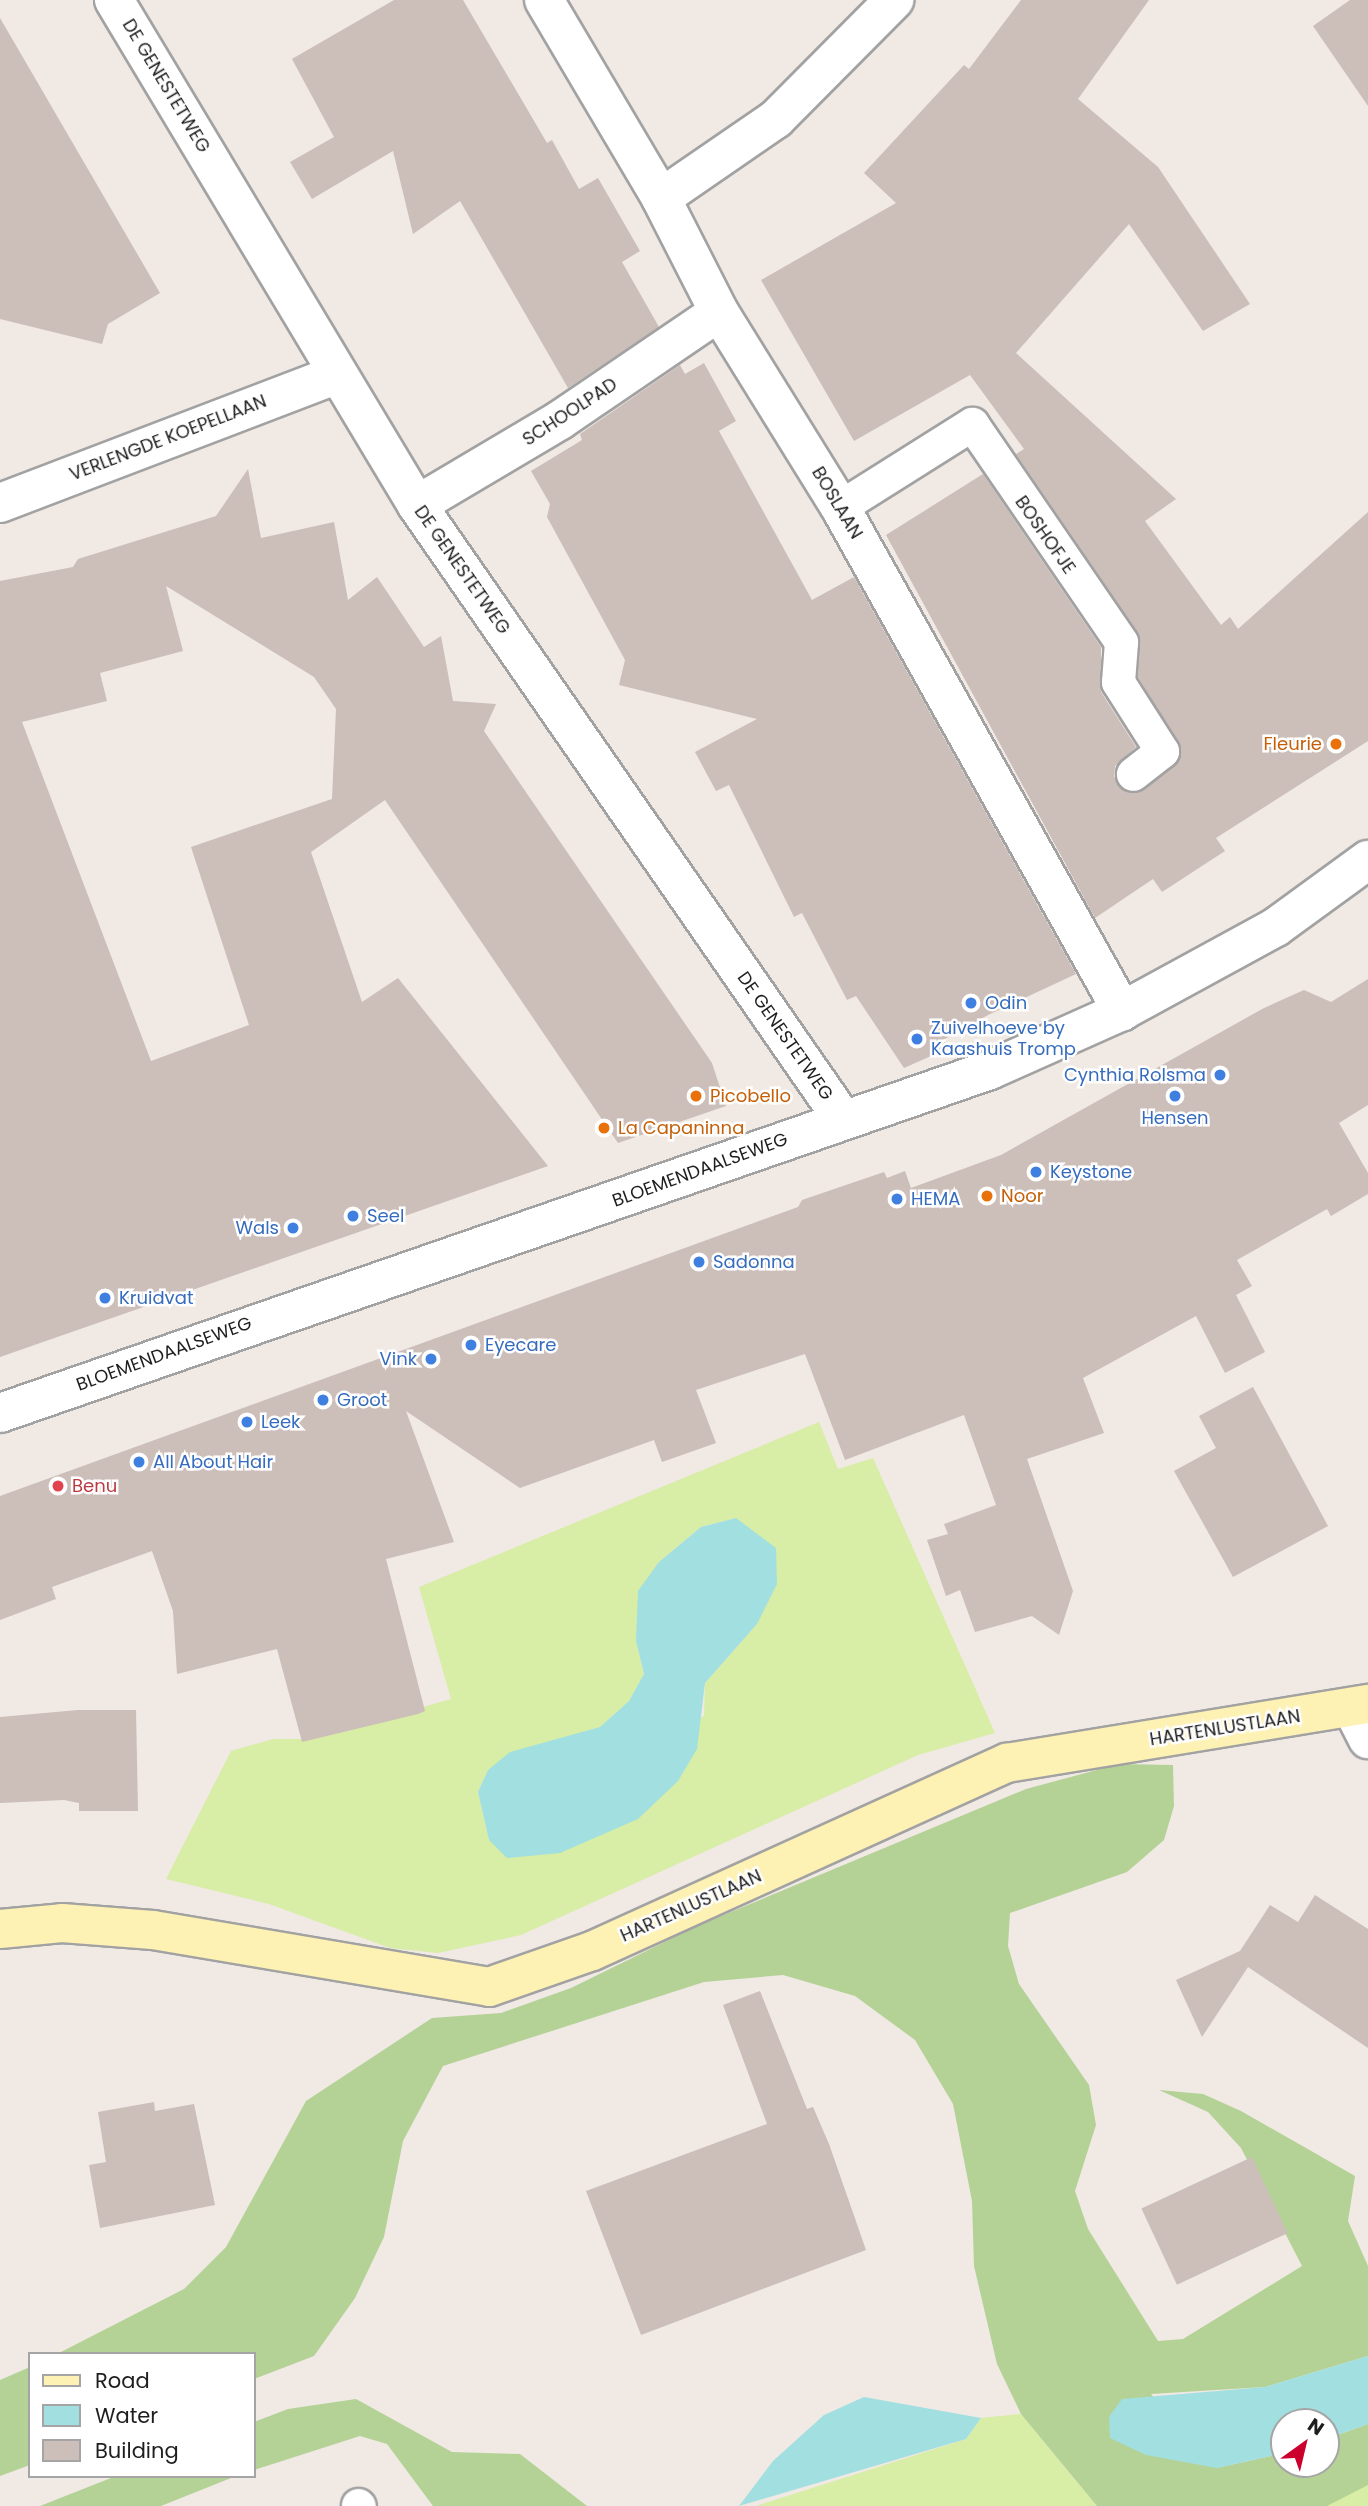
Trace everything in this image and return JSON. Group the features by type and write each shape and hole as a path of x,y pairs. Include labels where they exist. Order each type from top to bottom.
{"street":[{"name":"DE GENESTETWEG","path":"114,0 417,505 842,1118"},
{"name":"BOSLAAN","path":"544,0 661,198 719,312 840,507 1122,1011"},
{"path":"661,198 776,119 894,0"},
{"name":"SCHOOLPAD","path":"417,505 561,420 719,312"},
{"name":"VERLENGDE KOEPELLAAN","path":"0,503 337,373"},
{"name":"BLOEMENDAALSEWEG","path":"0,1413 842,1118 990,1070 1122,1011 1276,927 1368,860"},
{"name":"HARTENLUSTLAAN","path":"0,1928 62,1923 153,1930 489,1987 592,1951 1007,1763 1363,1717"}],"lane":[{"name":"BOSHOFJE","path":"840,507 972,424 1121,642 1118,682 1162,751 1133,774"}],"green space":[{"path":"819,1422 838,1469 873,1458 995,1733 918,1755 521,1935 438,1953 390,1948 269,1904 166,1879 231,1751 273,1739 311,1739 451,1699 419,1587","holes":["736,1518 757,1624 705,1683 704,1716 489,1840 478,1792 488,1770 600,1727 629,1701 644,1674 636,1641 659,1562 701,1527"]},
{"path":"1119,1764 1173,1765 1174,1806 1164,1840 1127,1872 1010,1913 1008,1946 1019,1984 1089,2085 1096,2125 1075,2191 1088,2229 1158,2341 1183,2339 1302,2266 1241,2148 1208,2112 1159,2090 1203,2094 1241,2111 1355,2176 1348,2221 1368,2266 1368,2356 1265,2387 1151,2394 1216,2468 1270,2456 1270,2478 1340,2478 1340,2434 1368,2424 1368,2485 1327,2506 1097,2506 1021,2414 997,2364 974,2266 972,2201 953,2104 915,2040 855,1996 783,1975 704,1982 443,2066 403,2141 384,2237 355,2298 314,2356 256,2378 256,2352 61,2352 184,2289 226,2247 306,2101 432,2018 501,2013 571,1988 695,1927 1026,1789"},
{"path":"28,2368 28,2466 0,2476 0,2380"},
{"path":"356,2399 452,2452 520,2454 587,2506 433,2506 387,2444 360,2436 256,2469 256,2421 288,2409"},
{"path":"1021,2414 1097,2506 756,2506 966,2439 981,2418"},
{"path":"111,2478 231,2478 161,2506 40,2506"},
{"path":"1368,2485 1368,2506 1327,2506 1345,2491"}],"water":[{"path":"736,1518 776,1548 777,1584 757,1624 705,1683 697,1749 678,1781 638,1819 560,1853 507,1858 489,1840 478,1792 488,1770 510,1752 600,1727 629,1701 644,1674 636,1641 638,1591 659,1562 701,1527"},
{"path":"1368,2356 1368,2424 1340,2434 1340,2408 1270,2408 1270,2456 1217,2468 1146,2455 1110,2438 1109,2417 1122,2399 1265,2387"},
{"path":"864,2397 981,2418 966,2439 739,2506 773,2461 824,2415"}],"building":[{"path":"394,0 463,0 547,143 552,140 579,189 598,178 640,251 622,262 659,327 568,388 460,201 413,234 393,151 312,199 290,162 334,137 292,59"},
{"path":"1021,0 1149,0 1078,99 1158,167 1250,304 1203,331 1129,224 1016,353 1176,499 1145,521 1221,625 1230,617 1238,629 1368,512 1368,741 1216,838 1225,851 1162,892 1153,879 1095,918 886,535 983,474 1101,647 1101,692 1136,747 1115,766 1114,777 1135,793 1174,766 1181,750 1138,677 1137,631 1016,454 1024,449 970,375 854,441 761,280 896,203 864,173 964,65 969,69"},
{"path":"1350,0 1368,0 1368,106 1313,26"},
{"path":"0,18 160,293 108,324 102,344 0,319"},
{"path":"704,363 736,421 719,431 812,600 854,577 1076,974 988,1015 943,1040 949,1048 904,1068 856,996 847,1000 802,913 794,917 729,785 716,791 695,752 757,719 619,685 625,660 547,517 550,504 531,471 582,440 580,434 680,365 685,374"},
{"path":"248,469 261,538 334,522 348,600 377,577 424,647 441,636 453,701 496,704 484,731 712,1063 726,1106 618,1143 385,800 311,852 362,1002 398,978 548,1166 0,1357 0,581 73,567 78,559 216,516","holes":["166,586 314,677 336,709 332,799 191,847 249,1025 151,1061 22,722 107,701 100,673 183,651"]},
{"path":"1368,979 1368,1105 1339,1123 1368,1173 1368,1194 1331,1216 1327,1209 1237,1260 1252,1286 1236,1295 1265,1352 1225,1373 1196,1316 1083,1378 1104,1433 1027,1459 1073,1591 1059,1635 1032,1616 975,1632 960,1590 946,1596 927,1540 948,1534 944,1524 996,1505 964,1415 845,1460 805,1354 696,1390 716,1443 662,1462 654,1440 520,1488 406,1411 454,1542 386,1559 425,1711 418,1714 302,1742 277,1649 177,1674 173,1611 152,1551 52,1587 56,1599 0,1620 0,1496 798,1207 802,1200 884,1172 887,1178 905,1171 911,1188 1001,1155 1264,1008 1304,990 1331,1002"},
{"path":"1253,1387 1328,1526 1233,1577 1174,1471 1216,1448 1199,1416"},
{"path":"78,1710 136,1710 138,1811 79,1811 79,1803 64,1800 0,1803 0,1717"},
{"path":"1315,1895 1368,1929 1368,2048 1248,1967 1202,2037 1176,1980 1240,1951 1270,1905 1298,1922"},
{"path":"760,1991 807,2109 813,2107 829,2144 866,2250 641,2335 586,2191 767,2124 723,2005"},
{"path":"154,2102 155,2111 194,2104 215,2205 100,2228 89,2165 106,2162 98,2112"},
{"path":"1252,2157 1287,2233 1177,2285 1141,2209"}],"place":[{"name":"Fleurie","path":"1336,744"},
{"name":"Odin","path":"971,1003"},
{"name":"Zuivelhoeve by Kaashuis Tromp","path":"917,1039"},
{"name":"Cynthia Rolsma","path":"1220,1075"},
{"name":"Picobello","path":"696,1096"},
{"name":"Hensen","path":"1175,1096"},
{"name":"La Capaninna","path":"604,1128"},
{"name":"Keystone","path":"1036,1172"},
{"name":"Noor","path":"987,1196"},
{"name":"HEMA","path":"897,1199"},
{"name":"Seel","path":"353,1216"},
{"name":"Wals","path":"293,1228"},
{"name":"Sadonna","path":"699,1262"},
{"name":"Kruidvat","path":"105,1298"},
{"name":"Eyecare","path":"471,1345"},
{"name":"Vink","path":"431,1359"},
{"name":"Groot","path":"323,1400"},
{"name":"Leek","path":"247,1422"},
{"name":"All About Hair","path":"139,1462"},
{"name":"Benu","path":"58,1486"}]}
